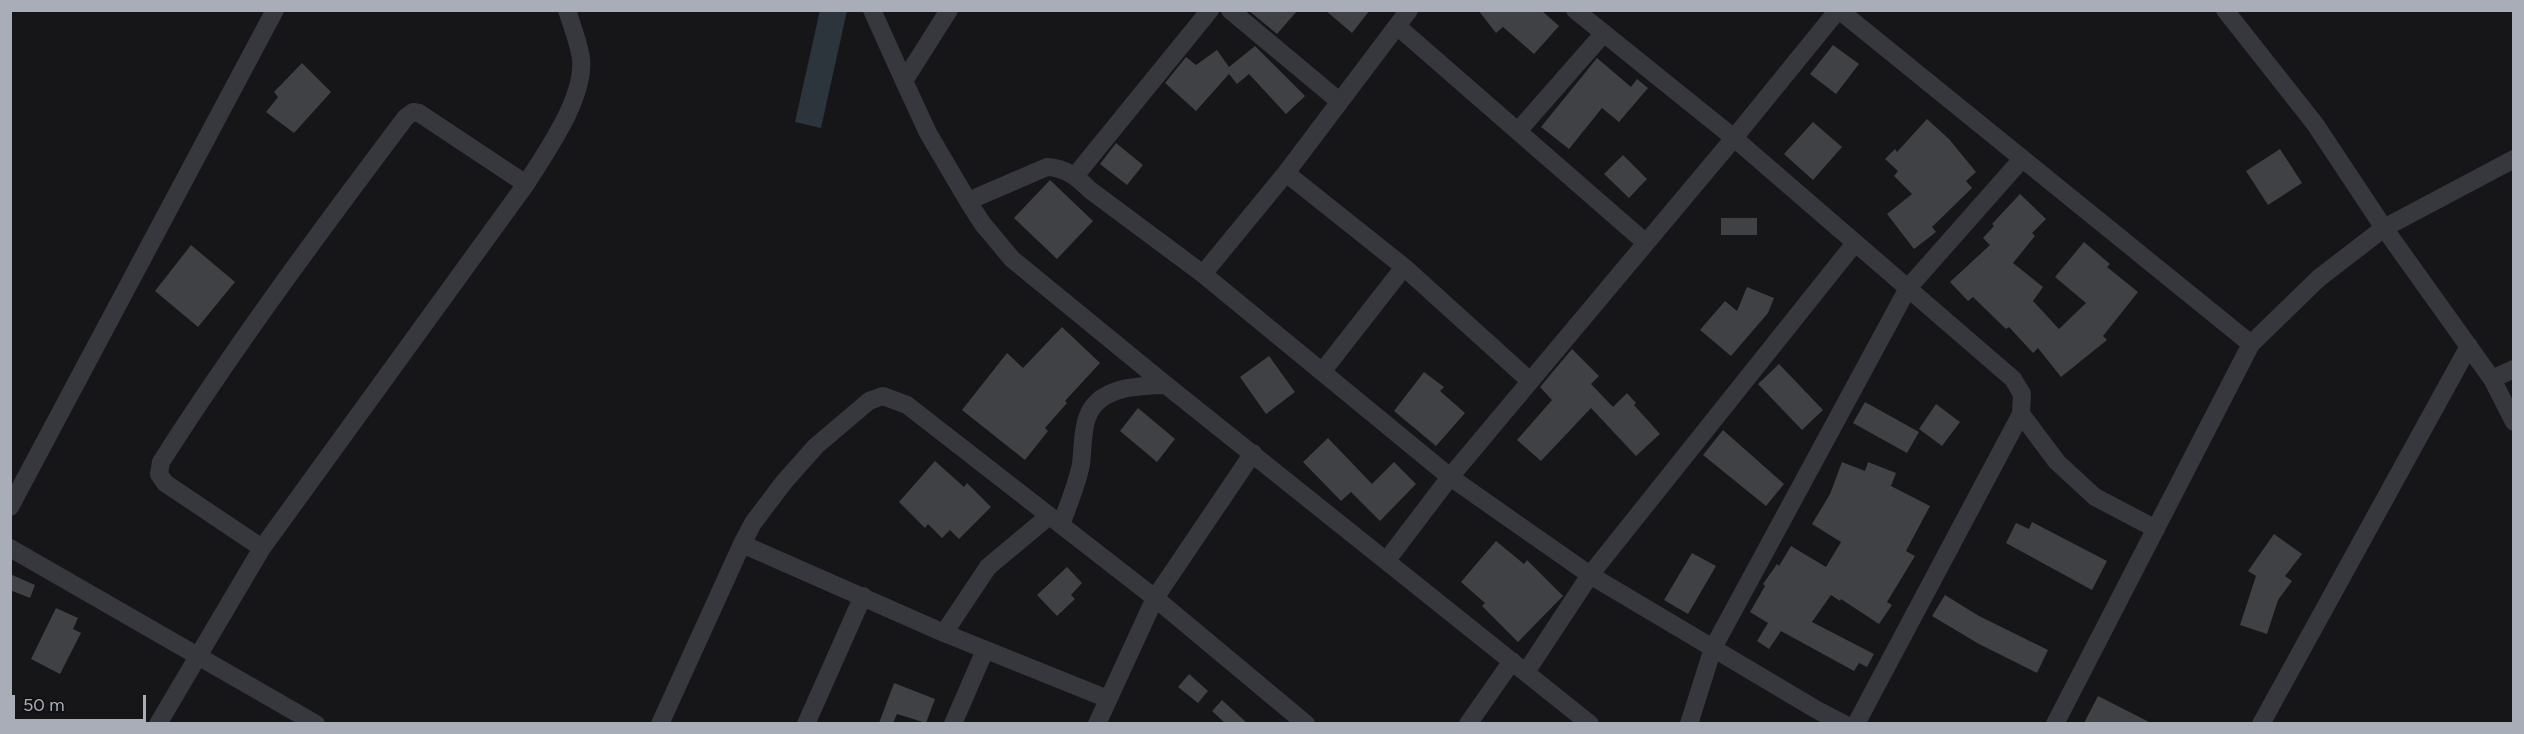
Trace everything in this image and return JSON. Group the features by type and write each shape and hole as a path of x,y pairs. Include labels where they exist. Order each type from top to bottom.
{"street":[{"path":"10,507 275,10"},
{"path":"158,723 262,548 525,184 561,128 579,84 581,61 567,10"},
{"path":"872,10 928,133 982,223 1012,259 1166,385 1590,723"},
{"path":"904,81 949,10"},
{"path":"1075,176 1210,10"},
{"path":"1230,10 1339,101"},
{"path":"1203,274 1286,173 1409,10"},
{"path":"1575,10 1734,138 2013,379 2022,394 2021,414 1856,723"},
{"path":"1387,560 1450,477 1734,138 1838,10 2252,344"},
{"path":"2230,12 2315,124 2384,228 2492,379 2514,422"},
{"path":"1397,26 1646,243"},
{"path":"1518,131 1604,33"},
{"path":"262,548 165,483 159,474 161,462 215,377 275,292 412,112 419,113 525,184"},
{"path":"1689,723 1713,648 1908,288 2022,159"},
{"path":"2055,723 2252,344 2319,278 2384,228 2514,159"},
{"path":"968,201 1047,167 1060,167 1203,274 1450,477 1590,575 1844,723"},
{"path":"1286,173 1404,267 1530,381"},
{"path":"1468,723 1519,666 1856,243"},
{"path":"1322,372 1404,267"},
{"path":"2261,723 2469,346"},
{"path":"2492,379 2514,369"},
{"path":"944,633 987,567 1055,521 1075,487 1081,464 1084,428 1093,408 1110,392 1134,386 1166,385"},
{"path":"660,723 753,523 816,446 869,400 883,396 907,405 1155,598 1306,723"},
{"path":"2021,414 2056,462 2095,497 2156,529"},
{"path":"1097,723 1155,598 1253,453"},
{"path":"742,544 944,633 1108,699"},
{"path":"10,548 316,723"},
{"path":"806,723 863,597"},
{"path":"953,723 985,650"}],"shaded area":[{"path":"820,10 847,11 821,128 795,122"}],"building":[{"path":"1248,10 1298,10 1277,34"},
{"path":"1325,10 1370,10 1352,33"},
{"path":"1478,10 1541,10 1559,26 1534,54 1503,27 1496,33"},
{"path":"1833,45 1859,64 1836,94 1810,74"},
{"path":"1255,46 1305,96 1286,114 1249,74 1237,84 1229,74 1196,111 1165,83 1186,57 1196,65 1217,50 1229,67"},
{"path":"1597,58 1631,87 1637,79 1648,88 1619,122 1602,108 1569,149 1541,127"},
{"path":"302,63 331,92 294,133 266,112 278,97 274,92"},
{"path":"1927,119 1949,139 1976,172 1966,181 1972,188 1932,227 1936,232 1914,249 1887,214 1912,194 1894,176 1898,171 1885,159 1895,149 1897,152"},
{"path":"1813,122 1842,147 1813,180 1784,154"},
{"path":"1116,143 1143,165 1127,185 1100,164"},
{"path":"2280,149 2302,183 2268,205 2246,171"},
{"path":"1623,155 1647,179 1629,198 1604,174"},
{"path":"1050,180 1093,221 1057,259 1014,218"},
{"path":"2020,194 2046,219 2032,233 2035,236 2013,263 2043,287 2033,301 2059,329 2086,303 2055,277 2084,242 2110,264 2107,267 2138,292 2103,336 2107,340 2061,377 2038,348 2033,353 2009,327 2006,329 1973,297 1968,301 1950,282 1990,245 1983,238 1994,226 1992,224"},
{"path":"1721,218 1757,218 1757,235 1721,235"},
{"path":"191,245 235,282 198,327 155,291"},
{"path":"1747,287 1774,298 1768,313 1731,356 1700,330 1725,301 1737,311"},
{"path":"1062,327 1100,363 1065,401 1067,403 1045,428 1048,431 1025,460 962,410 1007,353 1023,368"},
{"path":"1572,349 1599,376 1591,384 1613,407 1627,393 1636,403 1634,405 1660,434 1636,456 1591,408 1541,461 1517,440 1552,400 1540,387"},
{"path":"1269,356 1295,392 1266,414 1240,377"},
{"path":"1779,364 1823,410 1802,430 1758,384"},
{"path":"1424,372 1444,387 1440,391 1465,413 1436,446 1394,411"},
{"path":"1865,402 1919,432 1907,453 1853,423"},
{"path":"1936,404 1960,422 1942,446 1919,429"},
{"path":"1138,408 1175,439 1157,462 1120,431"},
{"path":"1723,430 1784,484 1766,506 1703,455"},
{"path":"1328,438 1372,484 1394,462 1416,484 1380,521 1351,492 1341,501 1303,462"},
{"path":"935,461 964,487 967,483 991,507 959,539 950,530 942,538 928,524 925,528 899,502"},
{"path":"1842,462 1865,471 1868,462 1896,473 1891,486 1930,506 1906,551 1915,556 1887,602 1892,605 1879,624 1831,595 1812,622 1874,654 1867,667 1859,663 1854,671 1781,631 1769,649 1757,641 1768,623 1750,612 1765,586 1763,584 1777,564 1779,566 1791,546 1826,567 1841,542 1812,524 1830,494"},
{"path":"2032,522 2107,561 2092,590 2006,543 2016,523 2029,529"},
{"path":"2274,534 2302,554 2285,576 2292,581 2278,600 2267,634 2240,625 2256,576 2248,571"},
{"path":"1496,541 1524,564 1527,560 1563,596 1518,642 1482,606 1485,603 1461,582"},
{"path":"1692,553 1716,566 1688,614 1664,600"},
{"path":"1067,567 1082,583 1071,595 1075,599 1057,616 1037,595"},
{"path":"10,574 35,585 30,598 10,590"},
{"path":"1945,595 1979,616 2048,650 2037,673 1979,644 1932,616"},
{"path":"56,608 78,618 73,629 81,633 60,674 31,659"},
{"path":"1189,674 1208,691 1198,703 1178,687"},
{"path":"894,683 935,699 926,723 897,714 893,723 879,723"},
{"path":"2098,696 2151,723 2084,723"},
{"path":"1222,700 1247,723 1225,723 1212,711"}]}
